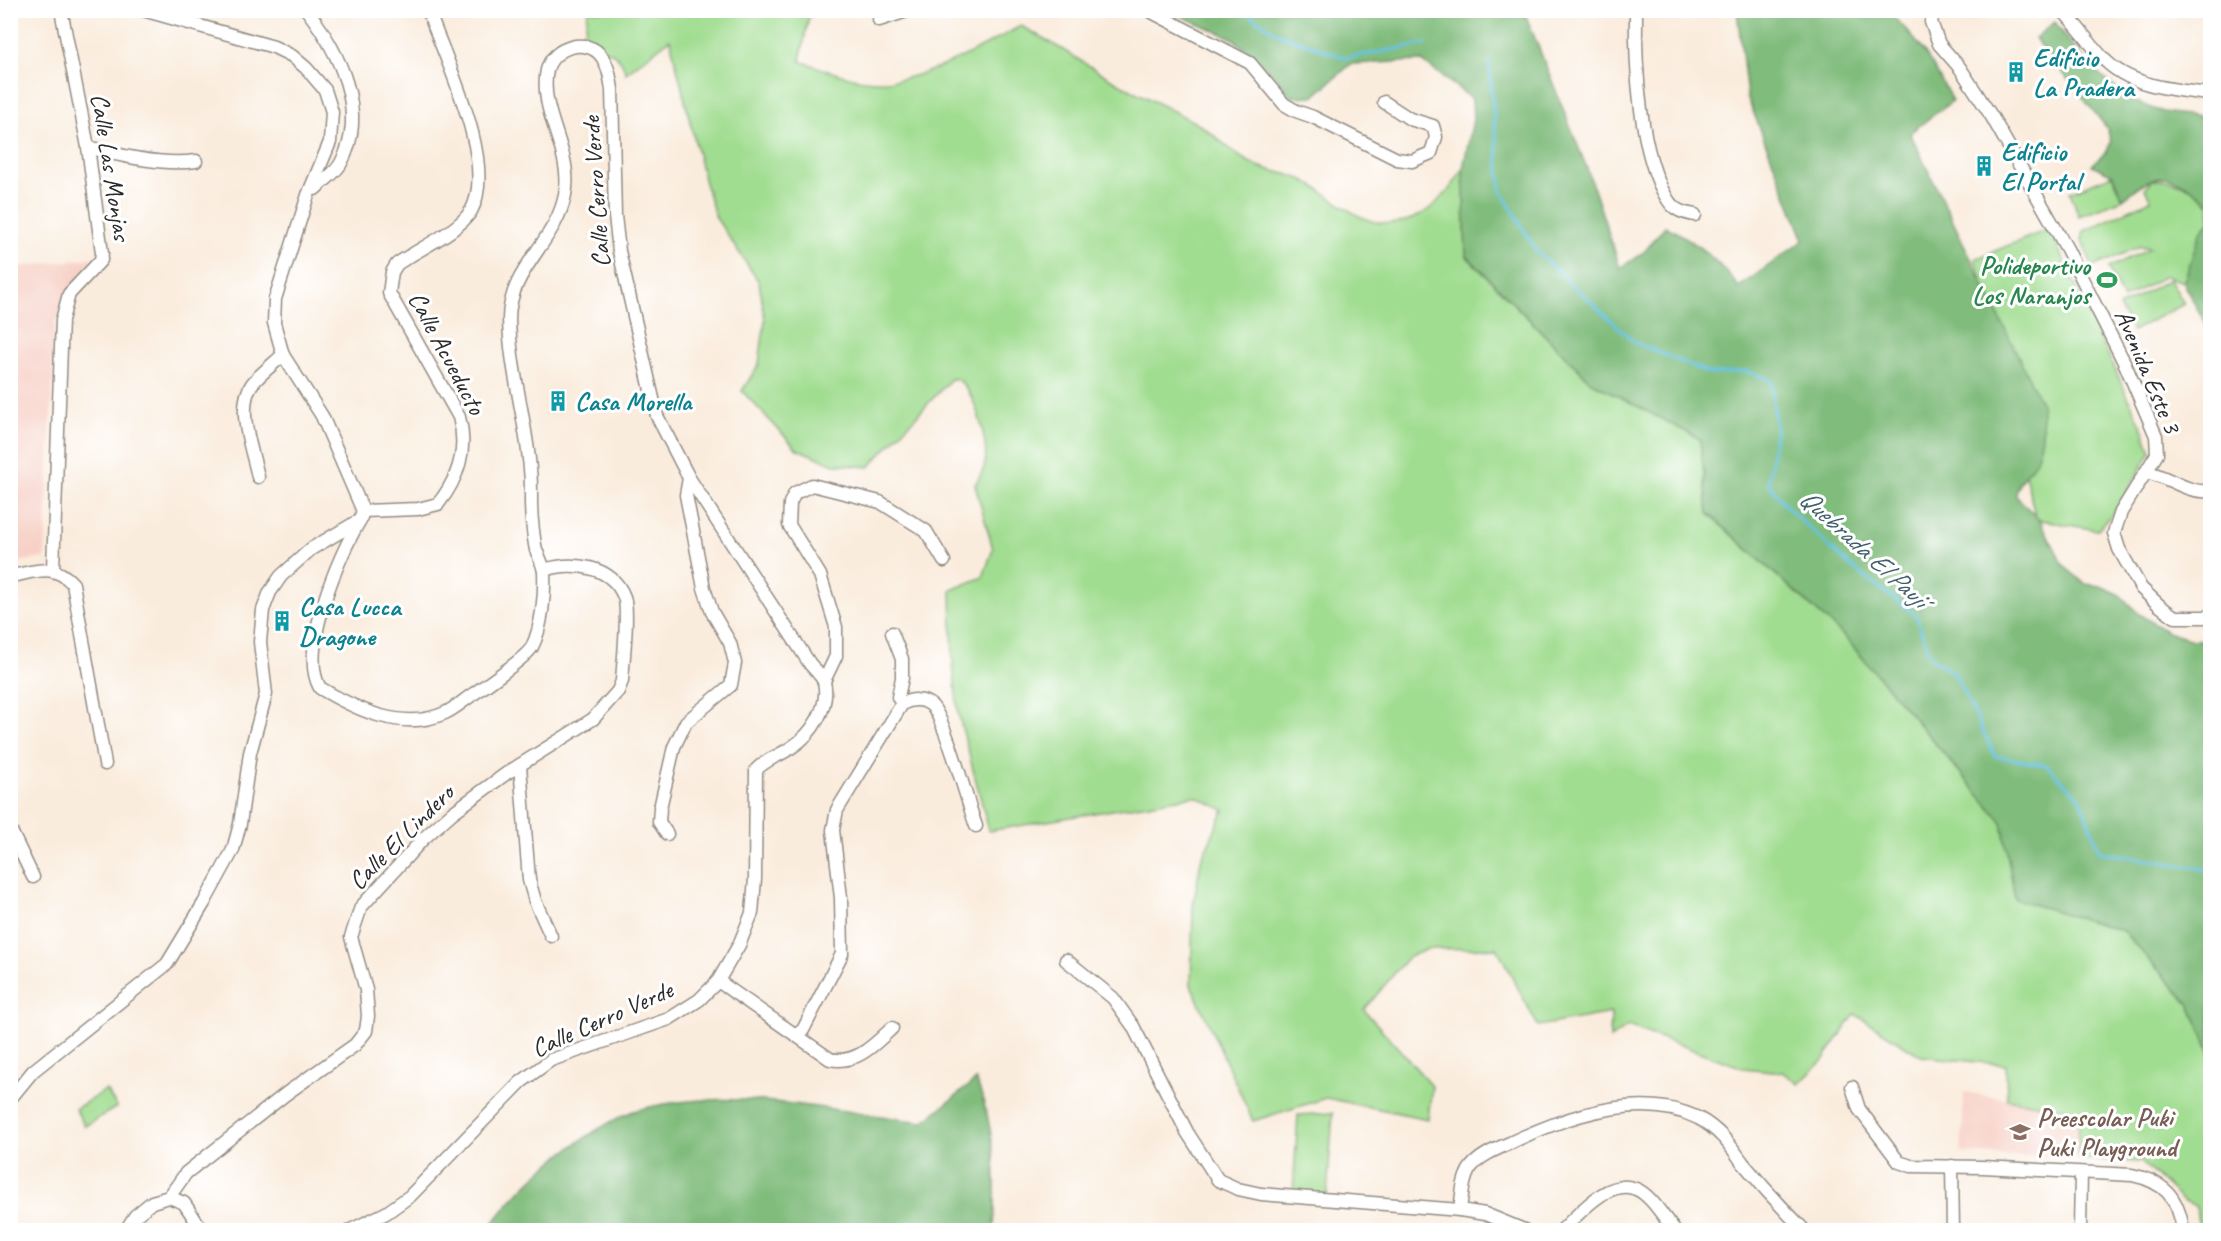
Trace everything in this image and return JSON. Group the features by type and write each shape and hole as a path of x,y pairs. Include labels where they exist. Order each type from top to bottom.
{"street":[{"name":"Calle Las Monjas","path":"53,569 62,320 69,294 101,260 102,253 88,147 61,10"},
{"path":"10,1099 41,1065 167,964 204,903 233,850 240,824 250,753 266,694 260,642 263,610 270,592 280,576 311,549 362,516 322,416 283,355 274,323 275,299 308,195 330,142 332,112 325,90 292,56 274,47 143,10"},
{"path":"307,10 317,24 349,87 353,116 350,142 340,165 308,195"},
{"name":"Calle Acueducto","path":"362,516 418,509 438,504 451,487 462,454 465,435 459,417 389,293 392,272 397,264 453,228 470,212 478,192 479,162 472,135 428,10"},
{"path":"879,20 909,10"},
{"path":"1148,10 1250,63 1284,104 1296,111 1313,117 1396,159 1412,161 1431,153 1436,137 1432,126 1410,119 1384,102"},
{"path":"1636,10 1635,63 1652,161 1668,200 1680,212 1695,215"},
{"name":"Avenida Este 3","path":"1934,10 1931,22 1939,44 1960,68 1992,117 2067,249 2125,364 2156,436 2157,454 2121,512 2114,533 2119,549 2141,588 2160,606 2175,616 2211,617"},
{"path":"2062,10 2103,59 2135,81 2211,94"},
{"name":"Calle Cerro Verde","path":"351,1230 386,1213 410,1196 521,1082 551,1060 669,1019 699,1000 718,981 739,945 752,913 755,879 756,770 764,762 793,747 822,713 824,681 810,664 688,478 657,416 619,251 615,216 613,110 609,70 601,55 587,47 574,46 559,51 548,65 544,84 563,152 567,174 566,194 558,220 521,272 514,289 509,317 530,469 531,518 536,549 544,570 539,627 531,649 447,712 417,720 382,718 320,688 315,680 312,661 334,572 343,548 362,516"},
{"path":"88,147 176,162 196,161"},
{"path":"258,477 246,421 248,395 251,385 283,355"},
{"path":"2146,472 2156,474 2196,492 2211,491"},
{"path":"667,834 659,822 660,807 674,747 686,722 731,685 735,663 730,643 712,612 704,588 686,495 688,478"},
{"path":"824,681 836,656 836,627 820,575 789,525 790,503 795,493 812,486 880,502 926,531 944,561"},
{"name":"Calle El Lindero","path":"170,1197 186,1173 287,1093 355,1045 366,1031 368,1016 366,990 351,937 361,907 423,839 452,813 520,765 593,719 618,691 622,681 625,599 616,583 589,567 569,565 544,570"},
{"path":"10,576 53,569 64,574 73,584 105,764"},
{"path":"892,633 902,659 902,678 898,697 902,704"},
{"path":"797,1034 803,1030 842,954 841,898 833,830 837,810 902,704 908,700 921,700 933,706 948,740 976,826"},
{"path":"520,765 529,880 535,901 551,936"},
{"path":"10,829 33,877"},
{"path":"1066,960 1113,998 1133,1026 1187,1132 1218,1180 1238,1190 1261,1194 1485,1214 1524,1230"},
{"path":"718,981 830,1059 837,1061 861,1054 892,1029"},
{"path":"1852,1087 1859,1109 1899,1162 1911,1166 2132,1175 2150,1179 2176,1202 2183,1230"},
{"path":"1460,1210 1468,1172 1476,1162 1501,1147 1567,1118 1607,1108 1660,1108 1698,1118 1712,1127 1728,1141 1743,1162 1804,1230"},
{"path":"1952,1166 1953,1230"},
{"path":"2080,1230 2081,1173"},
{"path":"1562,1230 1604,1193 1615,1188 1626,1187 1637,1189 1646,1196 1674,1230"},
{"path":"126,1230 135,1216 152,1202 170,1197 184,1203 202,1230"}],"shaded area":[{"path":"92,258 55,322 45,558 11,563 10,268"},
{"name":"Preescolar Puki Puki Playground","path":"1964,1092 2079,1111 2078,1159 1961,1153"}],"green space":[{"path":"588,11 810,11 800,61 846,76 875,81 912,77 931,70 970,53 1021,26 1124,86 1201,126 1249,162 1301,179 1349,210 1381,223 1407,220 1430,208 1449,190 1463,168 1466,256 1591,382 1700,439 1708,514 1844,636 2002,822 2015,899 2123,931 2190,1005 2210,1052 2210,1230 2199,1230 2196,1207 2183,1201 2141,1162 2078,1159 2079,1111 2007,1099 2006,1065 1921,1056 1855,1014 1823,1060 1799,1084 1782,1072 1743,1068 1628,1026 1610,1038 1611,1013 1538,1026 1497,948 1427,949 1407,958 1364,1010 1432,1086 1428,1119 1326,1098 1253,1121 1191,985 1193,907 1201,860 1224,810 1195,796 989,831 958,712 953,666 951,590 983,577 993,549 975,485 983,469 986,454 983,431 970,394 957,379 951,379 869,467 834,464 797,449 742,391 759,364 765,320 759,282 716,218 705,183 670,39 626,73 620,59 615,55 604,49 583,44"},
{"path":"1169,11 1524,11 1588,171 1620,268 1645,251 1665,226 1706,252 1739,287 1804,240 1747,96 1737,11 1886,11 1907,31 1924,52 1952,101 1910,133 2041,403 2042,431 2039,452 2018,485 2016,496 2041,522 2064,566 2085,584 2101,586 2120,595 2139,614 2167,632 2193,640 2210,639 2210,1052 2190,1005 2123,931 2015,899 2002,822 1844,636 1708,513 1700,439 1591,382 1466,255 1463,168 1473,120 1472,99 1422,61 1351,64 1314,96 1291,97 1273,74 1232,38"},
{"path":"2055,22 2076,50 2102,77 2132,99 2164,112 2210,117 2210,205 2191,188 2168,178 2151,180 2123,199 2113,175 2092,165 2107,151 2111,142 2107,128 2035,38"},
{"path":"2113,175 2123,199 2079,216 2070,192"},
{"path":"2152,180 2170,181 2196,192 2210,205 2210,221 2200,233 2184,282 2165,276 2123,299 2108,268 2150,248 2140,246 2093,267 2082,241 2084,231 2151,200 2145,189"},
{"path":"2210,221 2210,332 2184,282 2200,233"},
{"path":"2049,229 2144,431 2151,452 2113,514 2097,530 2036,519 2013,426 2016,382 1975,259"},
{"path":"2170,279 2184,304 2132,331 2119,307"},
{"path":"976,1080 988,1117 994,1154 994,1230 488,1230 524,1187 565,1151 597,1130 634,1111 668,1103 741,1100 778,1102 923,1122"},
{"path":"106,1090 117,1107 85,1126 75,1109"},
{"path":"1333,1113 1327,1194 1293,1192 1298,1115"}],"waterway":[{"name":"Quebrada El Paují","path":"1241,10 1279,34 1346,58 1426,44"},
{"name":"Quebrada El Paují","path":"1489,62 1501,191 1537,252 1634,342 1711,374 1745,371 1771,380 1776,428 1768,483 1787,507 1850,566 1916,615 1930,657 1955,674 1995,756 2046,765 2079,797 2100,852 2210,870"}],"place":[{"name":"Edificio La Pradera","path":"2016,72"},
{"name":"Edificio El Portal","path":"1984,166"},
{"name":"Polideportivo Los Naranjos","path":"2107,280"},
{"name":"Casa Morella","path":"558,401"},
{"name":"Casa Lucca Dragone","path":"282,621"},
{"name":"Preescolar Puki Puki Playground","path":"2020,1132"}]}
